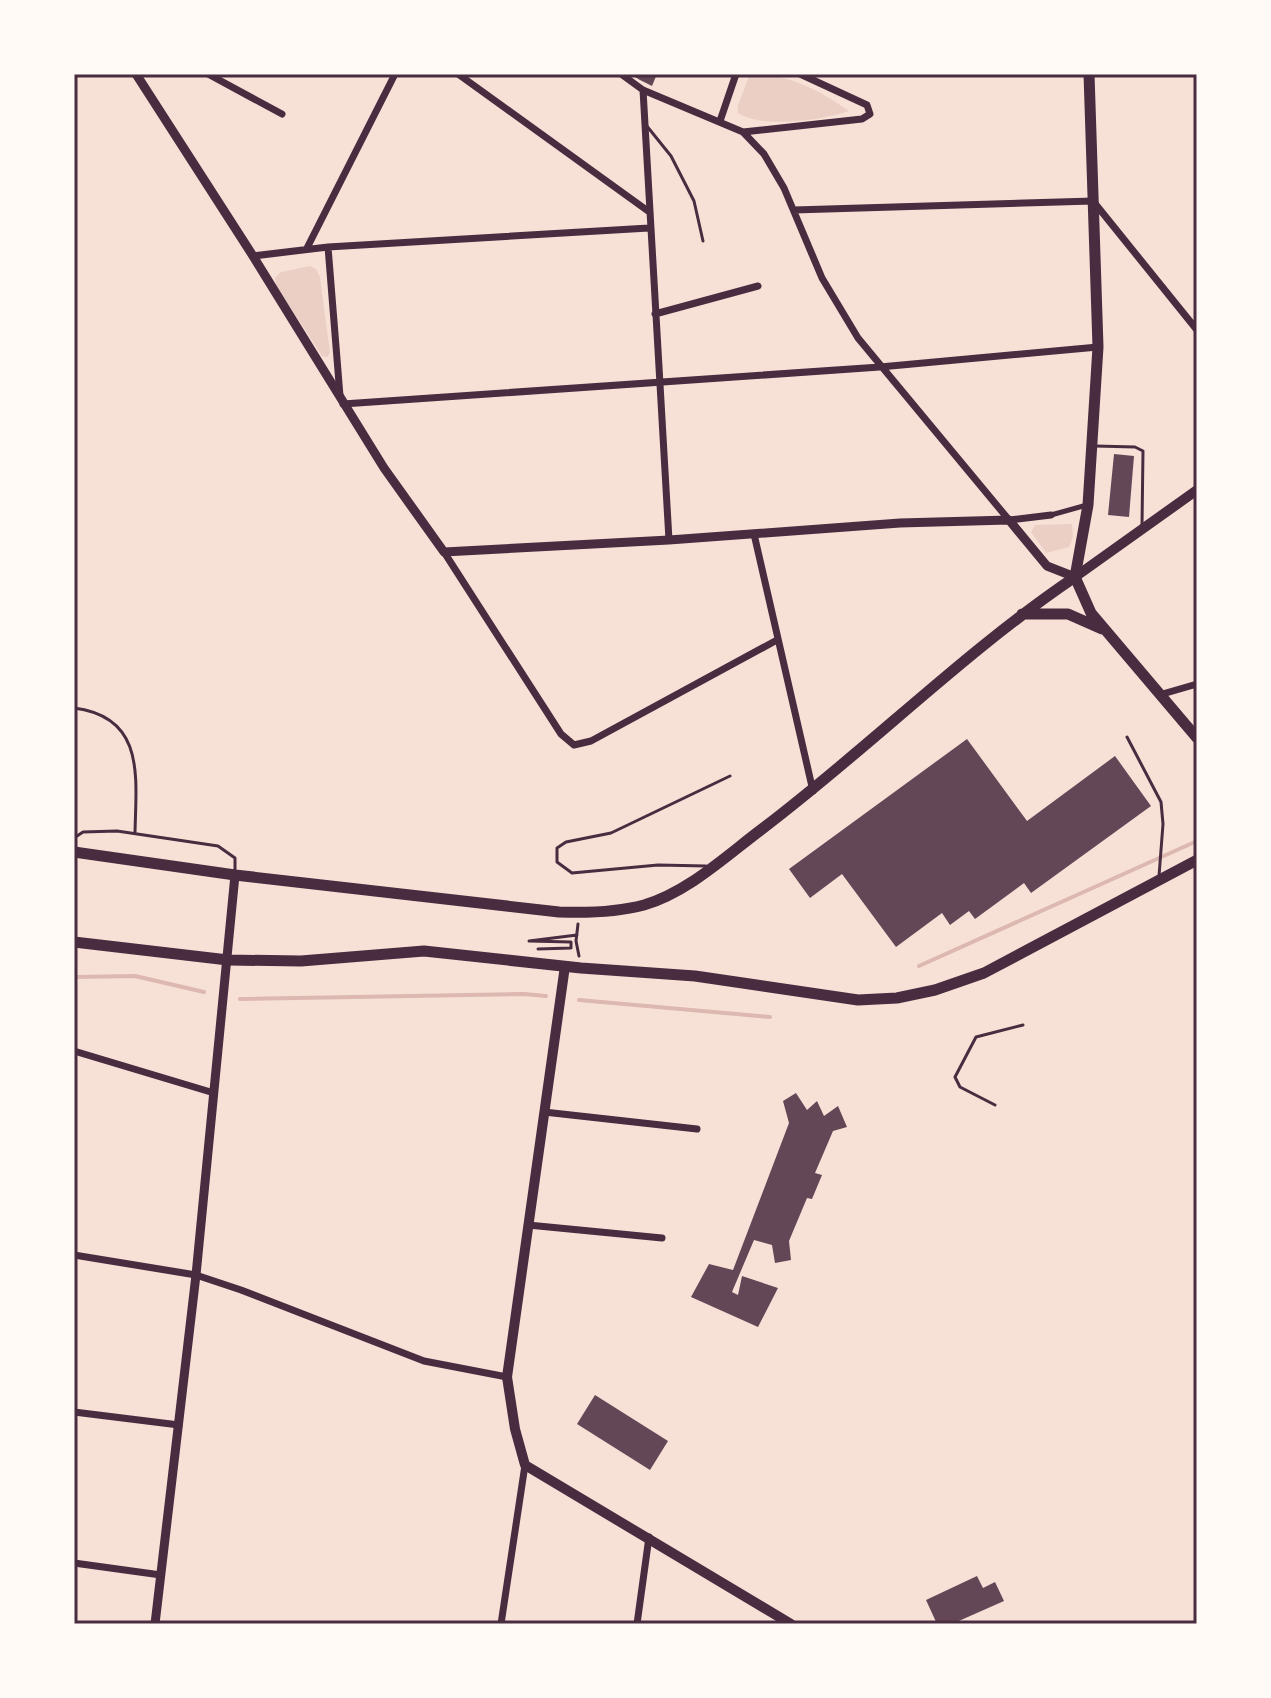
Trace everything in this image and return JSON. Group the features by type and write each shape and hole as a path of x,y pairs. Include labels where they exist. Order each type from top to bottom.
{"main road":[{"path":"1089,74 1098,347 1088,505 1075,577 1091,613 1197,738"},
{"path":"74,852 235,875 559,912 579,913 645,904 679,889 714,866 813,791 1021,614 1197,490"},
{"path":"1021,614 1068,614 1106,631"},
{"path":"74,942 228,960 301,961 424,951 695,976 858,1000 897,998 935,990 984,973 1197,860"},
{"path":"565,966 507,1377 515,1429 525,1465 649,1537 785,1622"}],"street":[{"path":"136,74 384,468 444,552 561,734 574,745 591,741 777,640"},
{"path":"208,74 282,114"},
{"path":"307,248 395,74"},
{"path":"458,74 648,211"},
{"path":"621,74 643,90 743,132 774,168 822,278 837,306 880,367 1047,566 1075,577"},
{"path":"720,121 736,74"},
{"path":"743,132 862,119 870,114 867,105 800,74"},
{"path":"643,90 669,540"},
{"path":"794,210 1093,201 1197,330"},
{"path":"253,256 307,248 649,228"},
{"path":"328,247 341,401"},
{"path":"655,314 758,286"},
{"path":"341,401 880,367 1098,347"},
{"path":"444,552 900,523 1009,520 1051,515 1088,505"},
{"path":"754,534 813,791"},
{"path":"1159,695 1197,684"},
{"path":"155,1624 196,1275 235,875"},
{"path":"74,1051 214,1093"},
{"path":"544,1112 697,1129"},
{"path":"528,1225 662,1238"},
{"path":"74,1255 196,1275 424,1361 507,1377"},
{"path":"74,1412 179,1425"},
{"path":"501,1624 525,1465"},
{"path":"637,1624 649,1537"},
{"path":"74,1563 161,1575"}],"lane":[{"path":"644,122 671,156 694,201 703,241"},
{"path":"1093,445 1135,447 1143,451 1142,530"},
{"path":"74,708 110,718 129,744 136,768 135,833"},
{"path":"1127,737 1161,802 1159,880"},
{"path":"714,866 658,865 572,873 557,862 556,854 557,848 566,842 611,833 730,776"},
{"path":"74,838 83,832 117,831 218,846 235,858 235,875"},
{"path":"995,1105 960,1087 955,1077 976,1037 1023,1025"}],"path":[{"path":"579,913 577,935 580,958"},
{"path":"539,949 571,948 571,942 529,941 577,935"}],"shaded area":[{"path":"750,74 802,84 849,111 793,121 749,118 738,113 738,105"},
{"path":"310,266 316,269 320,277 330,353 327,357 322,356 276,285 275,278 281,272"},
{"path":"1072,524 1073,537 1069,547 1046,553 1031,532 1035,525"}],"building":[{"path":"636,74 657,74 652,86 635,77"},
{"path":"1114,454 1134,456 1129,517 1108,515"},
{"path":"967,739 1027,821 1115,756 1151,806 1031,893 1024,883 975,919 969,911 950,925 942,913 896,947 842,874 810,898 789,869"},
{"path":"796,1093 807,1110 817,1101 824,1116 838,1106 847,1127 833,1131 815,1173 822,1175 812,1199 807,1198 789,1241 791,1260 775,1263 772,1245 754,1240 732,1292 738,1295 742,1276 778,1288 758,1327 691,1297 709,1264 733,1270 789,1123 783,1101"},
{"path":"595,1395 668,1441 650,1470 577,1424"},
{"path":"977,1576 983,1588 995,1582 1004,1601 952,1624 937,1624 926,1600"}],"waterway":[{"path":"919,966 1197,841"},
{"path":"74,977 135,976 204,992"},
{"path":"240,999 546,996"},
{"path":"579,1000 770,1017"}]}
